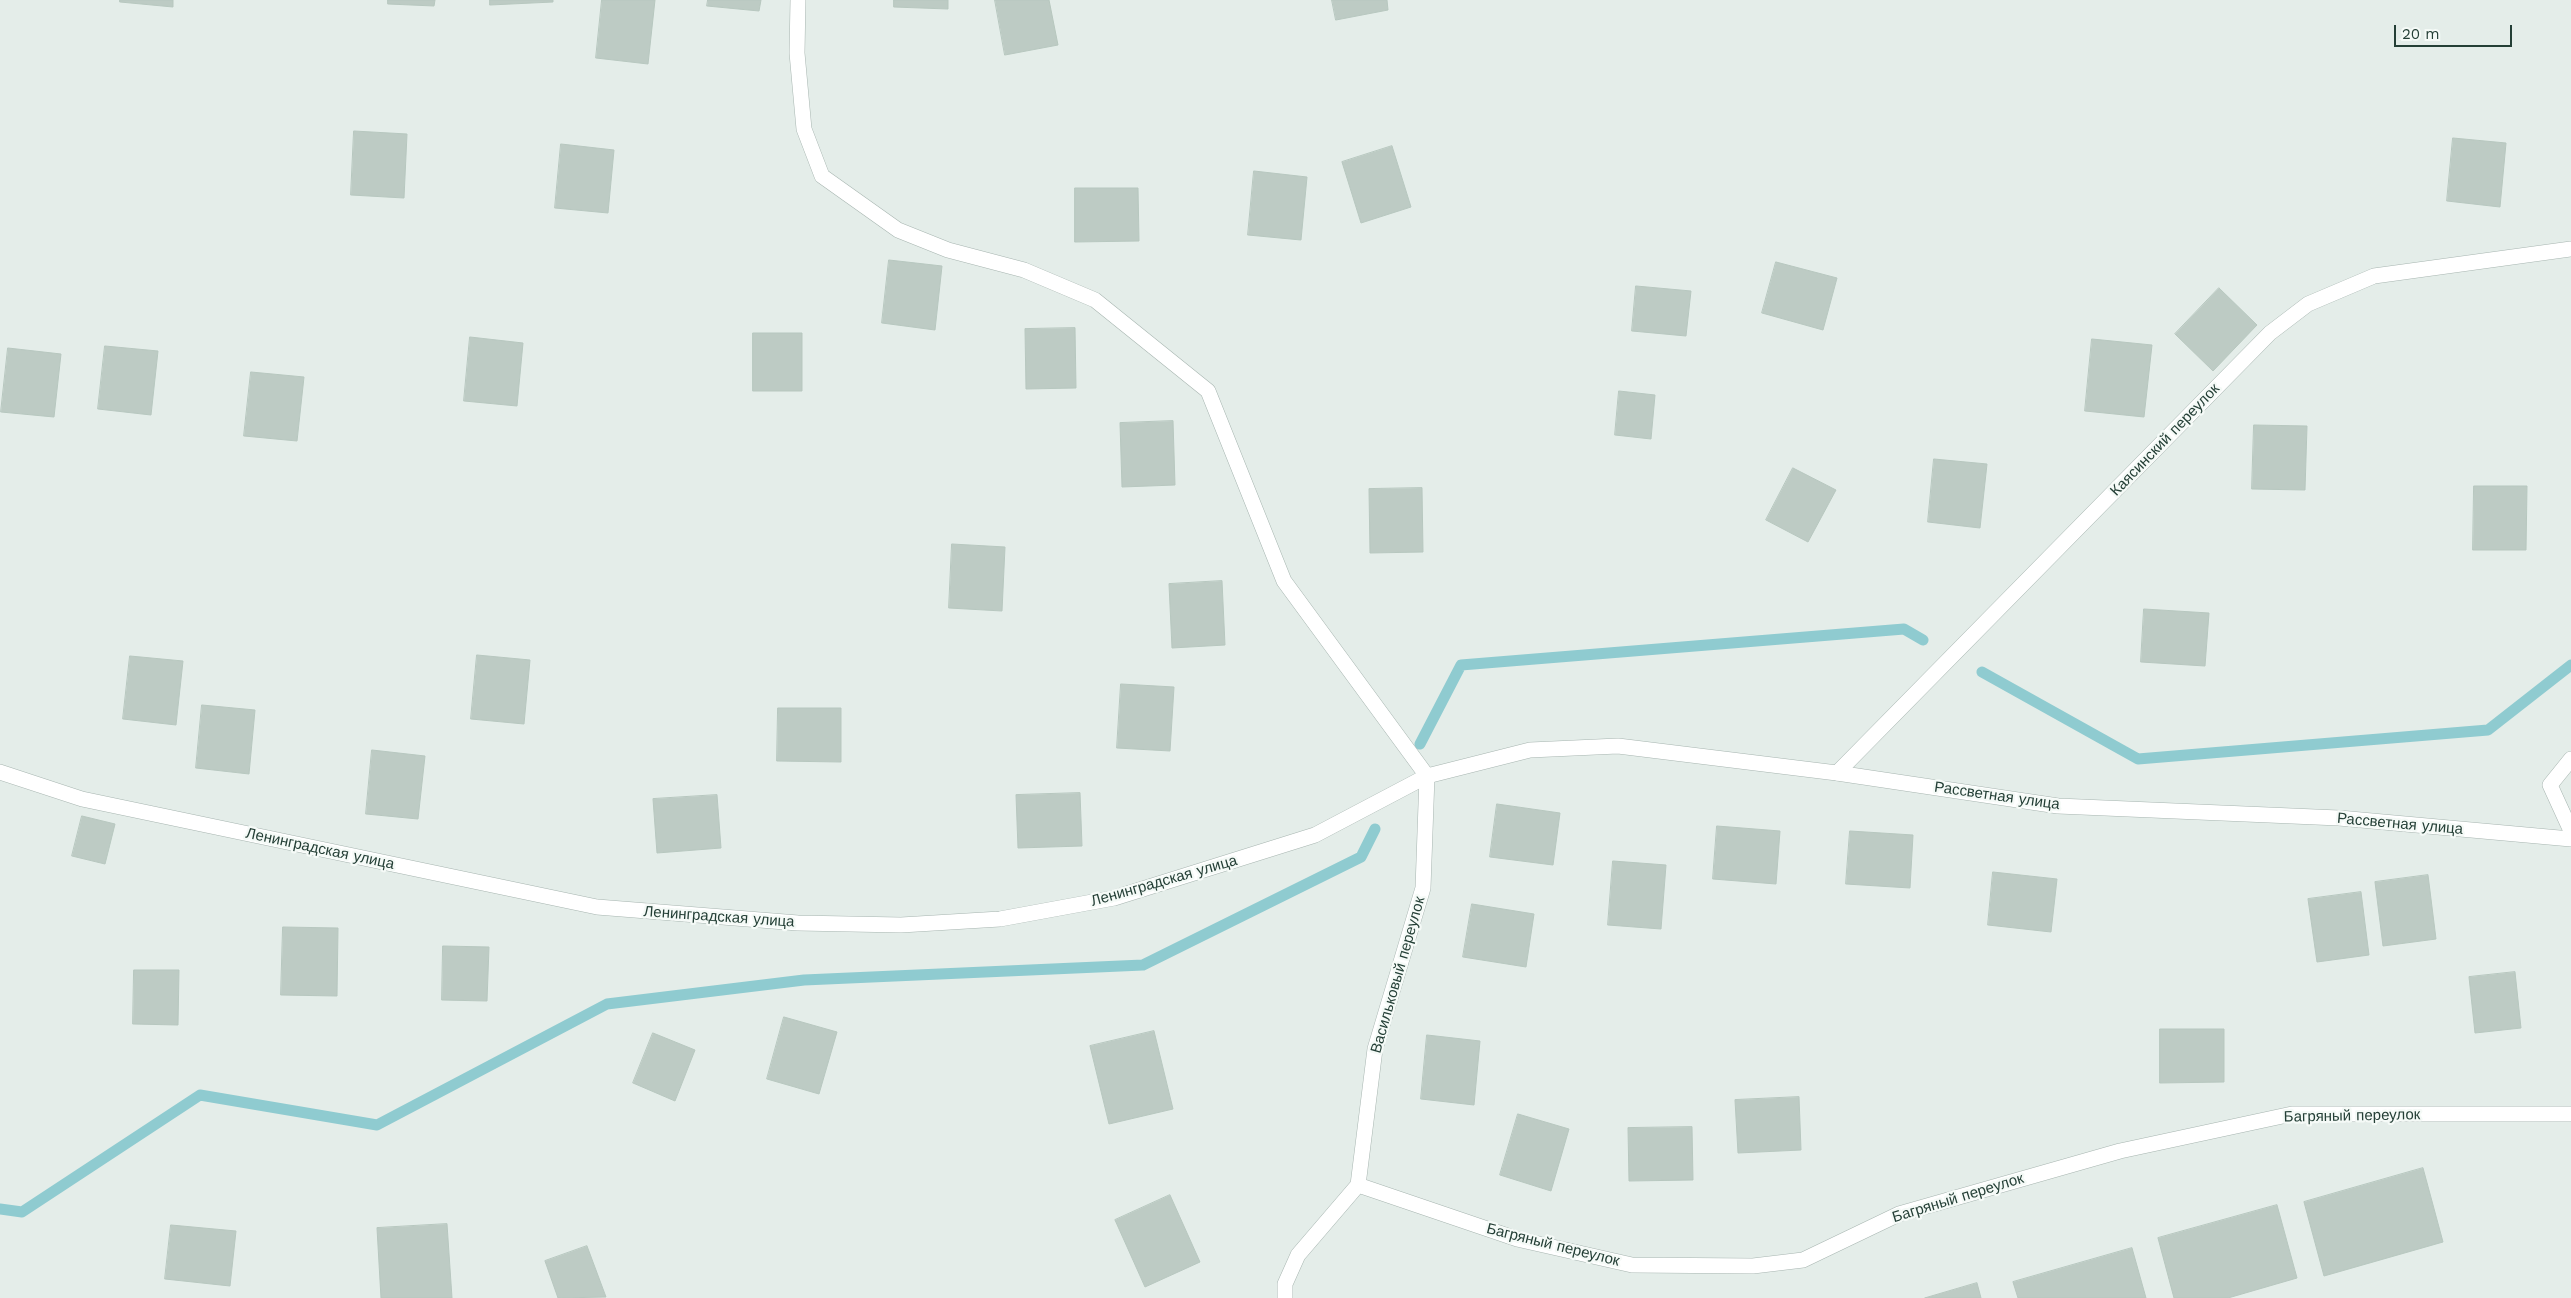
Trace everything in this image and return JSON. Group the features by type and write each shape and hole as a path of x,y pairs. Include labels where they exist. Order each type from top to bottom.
{"street":[{"path":"798,0 797,53 804,129 822,176 898,230 948,250 1024,270 1095,300 1208,391 1284,581 1427,776"},
{"name":"Каясинский переулок","path":"1837,773 2270,333 2308,304 2374,276 2571,250"},
{"name":"Рассветная улица","path":"1427,776 1530,750 1618,746 1837,773 2058,806 2339,818 2571,839"},
{"path":"2571,759 2550,785 2571,831"},
{"name":"Ленинградская улица","path":"0,772 82,799 596,907 798,923 901,925 1000,919 1114,898 1315,835 1427,776"},
{"name":"Васильковый переулок","path":"1358,1185 1375,1049 1423,888 1427,776"},
{"name":"Багряный переулок","path":"1358,1185 1517,1239 1632,1265 1753,1266 1803,1260 1899,1214 2120,1151 2292,1114 2571,1114"},
{"path":"1285,1298 1284,1284 1298,1255 1358,1185"}],"building":[{"path":"120,0 173,0 173,7 120,2"},
{"path":"388,0 435,0 434,6 388,4"},
{"path":"490,0 553,0 553,2 490,5"},
{"path":"602,0 655,0 648,64 596,58"},
{"path":"708,0 761,0 759,11 707,6"},
{"path":"894,0 948,0 948,9 894,7"},
{"path":"995,0 1049,0 1058,45 1005,55"},
{"path":"1332,0 1387,0 1388,10 1336,20"},
{"path":"354,131 407,134 404,198 351,195"},
{"path":"2453,138 2506,143 2500,207 2447,201"},
{"path":"561,144 614,150 608,213 555,208"},
{"path":"1392,146 1411,207 1361,223 1342,162"},
{"path":"1254,171 1307,177 1301,240 1248,235"},
{"path":"1075,188 1138,188 1139,241 1075,242"},
{"path":"889,260 942,266 935,330 882,323"},
{"path":"1776,262 1837,278 1823,330 1762,313"},
{"path":"1636,286 1691,291 1686,336 1632,331"},
{"path":"2219,288 2257,325 2213,371 2175,334"},
{"path":"1075,328 1076,388 1026,389 1025,329"},
{"path":"753,333 802,333 802,391 753,391"},
{"path":"470,337 523,343 517,406 464,401"},
{"path":"2092,339 2152,345 2144,417 2085,411"},
{"path":"105,346 158,351 151,415 98,409"},
{"path":"8,348 61,354 54,417 1,412"},
{"path":"251,372 304,377 297,441 244,436"},
{"path":"1619,391 1655,395 1651,439 1615,435"},
{"path":"1173,421 1175,485 1122,487 1120,423"},
{"path":"2254,425 2307,426 2305,490 2252,489"},
{"path":"1934,459 1987,464 1980,528 1928,522"},
{"path":"1793,468 1836,490 1808,542 1766,520"},
{"path":"2474,486 2527,486 2526,550 2473,550"},
{"path":"1422,488 1423,552 1370,553 1369,489"},
{"path":"952,544 1005,547 1002,611 949,608"},
{"path":"1222,581 1225,645 1172,648 1169,584"},
{"path":"2144,609 2209,613 2205,666 2141,662"},
{"path":"477,655 530,660 524,724 471,719"},
{"path":"130,656 183,661 176,725 123,719"},
{"path":"1121,684 1174,687 1170,751 1117,748"},
{"path":"202,705 255,710 249,774 196,768"},
{"path":"778,708 841,708 841,762 777,761"},
{"path":"372,750 425,756 418,819 366,814"},
{"path":"1080,793 1082,846 1018,848 1016,795"},
{"path":"717,795 721,848 657,853 653,799"},
{"path":"1497,804 1560,813 1553,865 1490,857"},
{"path":"82,816 115,824 105,864 72,856"},
{"path":"1717,826 1780,831 1776,884 1713,879"},
{"path":"1850,831 1913,835 1910,888 1846,884"},
{"path":"1613,861 1666,865 1661,929 1608,925"},
{"path":"1993,872 2057,879 2051,932 1988,925"},
{"path":"2428,875 2436,939 2383,946 2375,882"},
{"path":"2361,892 2369,955 2317,962 2308,899"},
{"path":"1472,904 1534,914 1526,967 1463,957"},
{"path":"283,927 338,928 337,996 281,995"},
{"path":"443,946 489,947 487,1001 442,1000"},
{"path":"134,970 179,970 178,1025 133,1024"},
{"path":"2515,972 2521,1028 2475,1033 2469,977"},
{"path":"784,1017 837,1032 819,1094 767,1079"},
{"path":"2160,1029 2224,1029 2224,1082 2160,1083"},
{"path":"1154,1031 1173,1109 1109,1124 1090,1046"},
{"path":"653,1033 695,1050 675,1101 633,1083"},
{"path":"1427,1035 1480,1041 1474,1105 1421,1099"},
{"path":"1799,1097 1801,1150 1738,1153 1735,1100"},
{"path":"1518,1114 1569,1129 1551,1191 1500,1175"},
{"path":"1692,1127 1693,1180 1629,1181 1628,1128"},
{"path":"2423,1168 2443,1242 2324,1276 2304,1202"},
{"path":"1170,1195 1200,1262 1145,1287 1115,1220"},
{"path":"2277,1205 2297,1278 2228,1298 2174,1298 2158,1238"},
{"path":"447,1224 452,1298 381,1298 377,1228"},
{"path":"171,1225 236,1231 230,1286 165,1279"},
{"path":"587,1246 606,1297 558,1298 545,1261"},
{"path":"2132,1248 2146,1298 2018,1298 2013,1282"},
{"path":"1977,1283 1981,1298 1925,1298"}],"waterway":[{"path":"1420,744 1461,665 1904,629 1923,640"},
{"path":"1982,672 2138,759 2488,730 2571,665"},
{"path":"0,1209 22,1212 200,1095 377,1125 607,1004 804,980 1143,965 1361,857 1375,829"}]}
